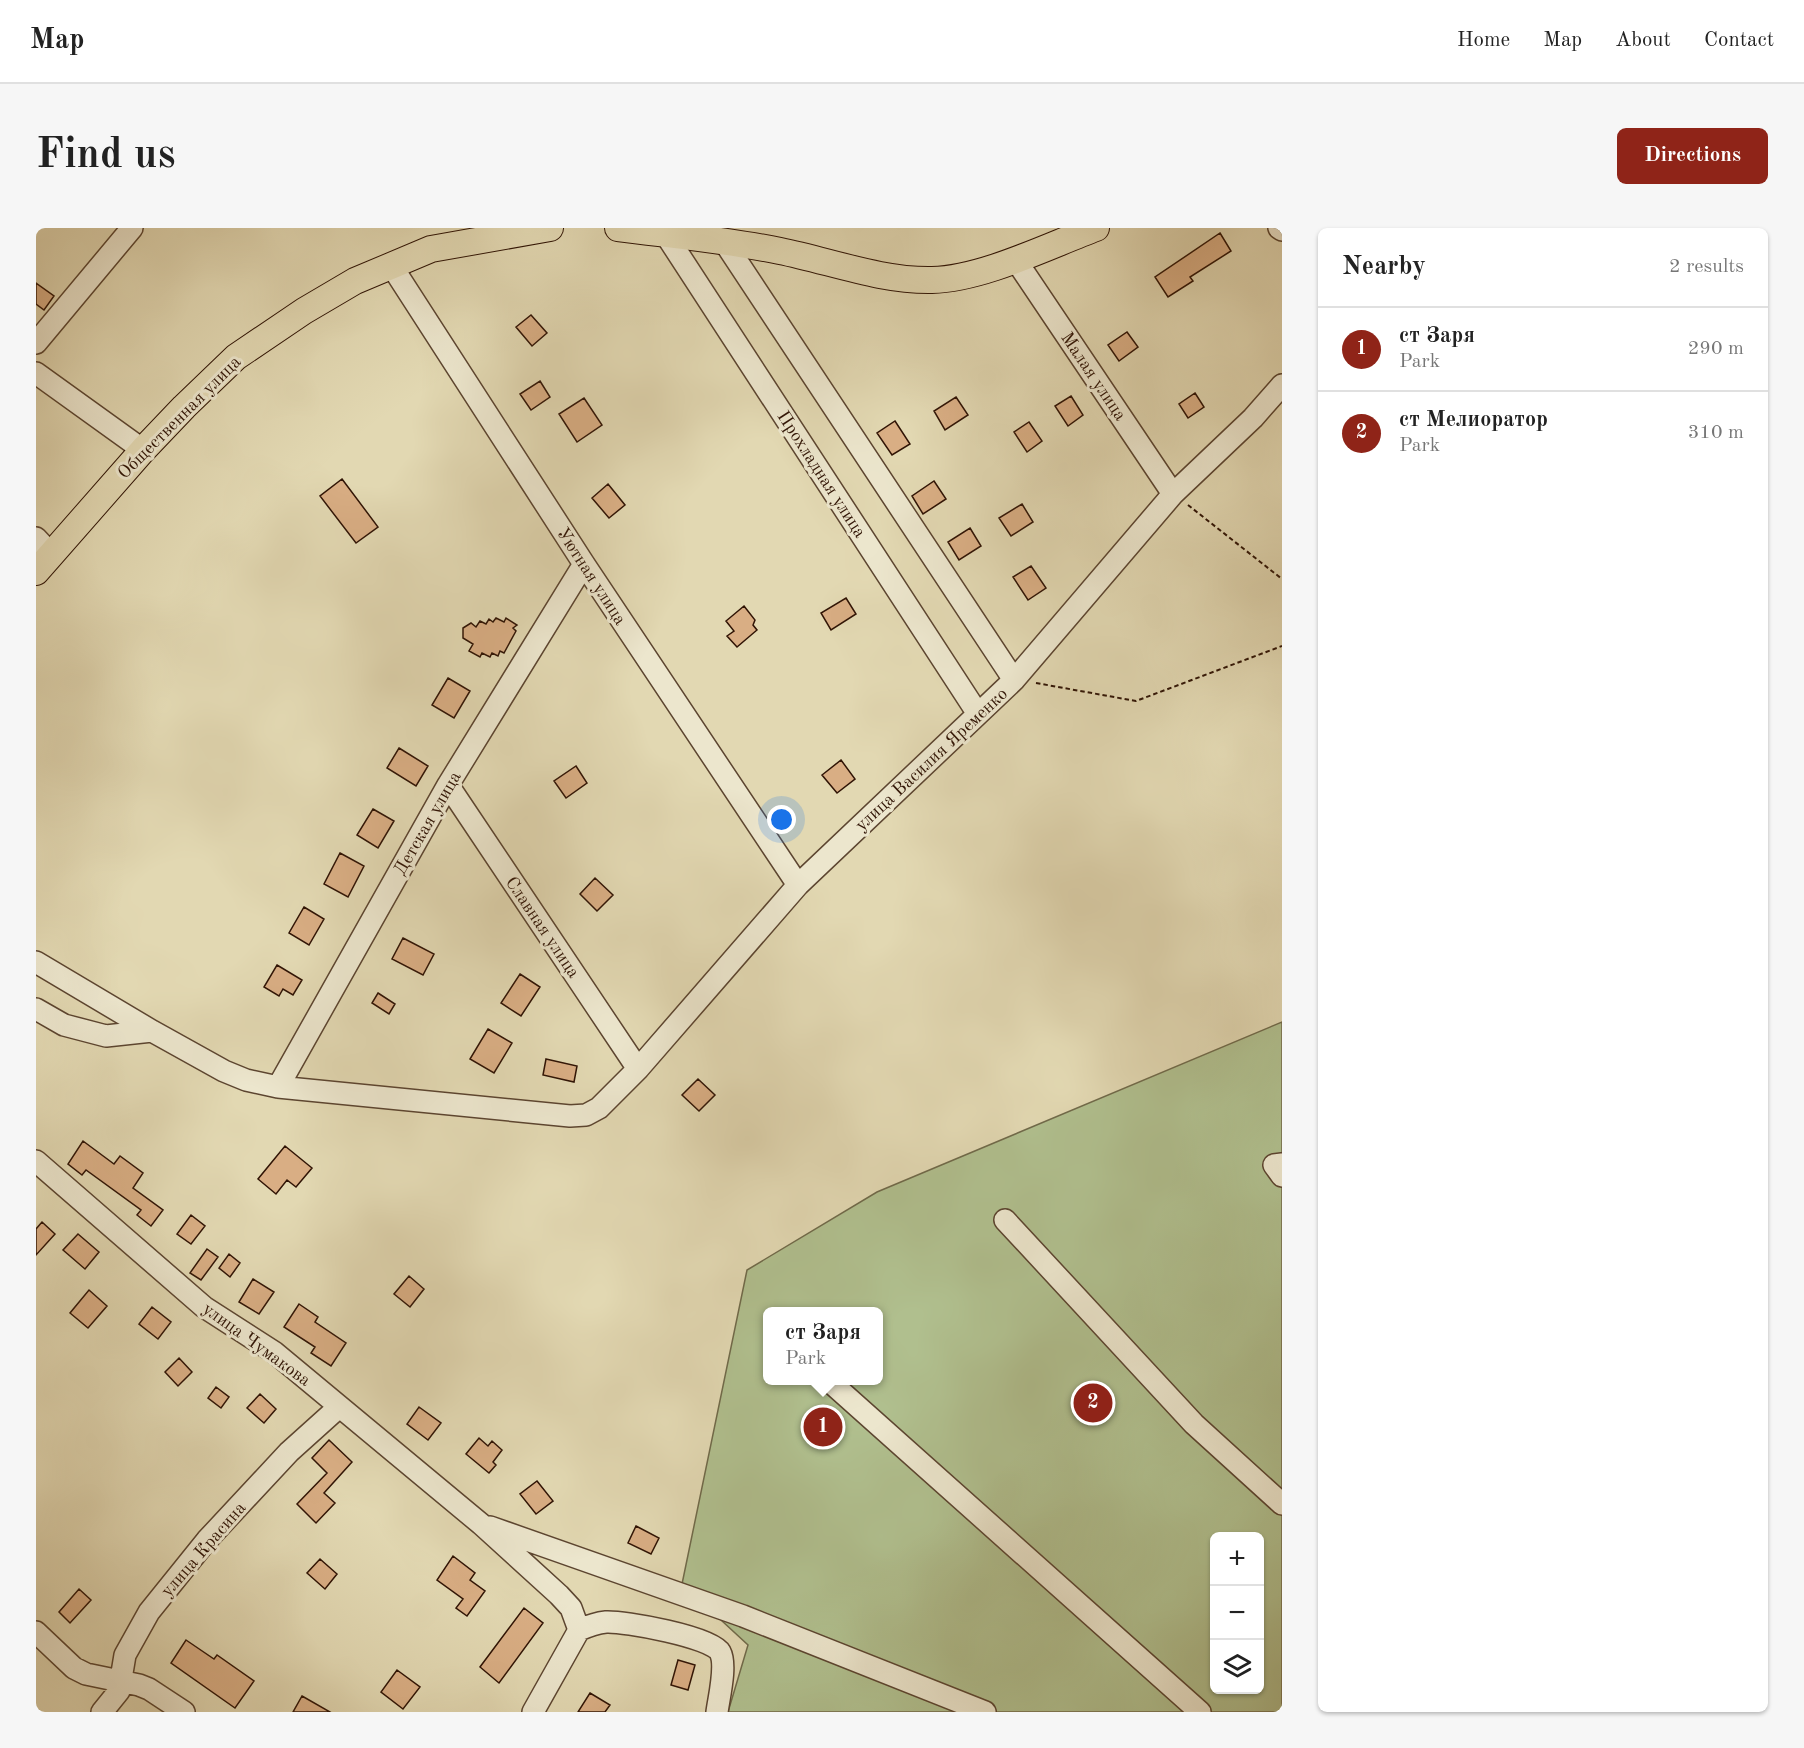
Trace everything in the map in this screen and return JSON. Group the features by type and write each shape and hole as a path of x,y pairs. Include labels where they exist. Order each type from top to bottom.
{"main road":[{"name":"Общественная улица","path":"41,555 236,357 304,311 355,281 431,249 550,228"},
{"path":"618,228 778,250 895,278 933,280 992,269 1096,228"}],"street":[{"path":"38,339 132,228"},
{"name":"Прохладная улица","path":"666,235 978,714"},
{"path":"725,243 1014,680"},
{"name":"Малая улица","path":"1015,259 1173,494"},
{"name":"Уютная улица","path":"391,265 584,564 798,885"},
{"path":"36,373 143,450"},
{"name":"улица Василия Яременко","path":"278,1087 570,1116 586,1115 599,1108 638,1069 798,885 1014,680 1173,494 1253,418 1282,385"},
{"name":"Детская улица","path":"278,1087 447,785 584,564"},
{"name":"Славная улица","path":"447,785 638,1069"},
{"path":"36,962 152,1031 235,1076 278,1087"},
{"path":"36,1009 64,1026 106,1036 152,1031"},
{"name":"улица Чумакова","path":"36,1161 204,1307 274,1352 481,1524 571,1608 579,1630"},
{"path":"1282,1164 1274,1165 1282,1176"},
{"path":"1005,1220 1194,1424 1282,1504"},
{"path":"834,1385 1200,1712"},
{"name":"улица Красина","path":"102,1712 119,1691 125,1655 149,1612 207,1540 289,1452 339,1407"},
{"path":"481,1524 744,1616 985,1712"},
{"path":"533,1712 579,1630 592,1624 606,1622 634,1624 675,1633 716,1646 721,1653 723,1666 717,1712"},
{"path":"36,1632 74,1668 86,1674 149,1689 184,1712"}],"path":[{"path":"1173,494 1282,579"},
{"path":"1014,680 1136,701 1282,646"}],"green space":[{"path":"1282,1022 1282,1712 728,1712 748,1645 682,1584 747,1270 877,1192"}],"building":[{"path":"1220,233 1231,251 1190,277 1193,281 1168,297 1155,277"},
{"path":"36,283 54,296 44,310 36,304"},
{"path":"531,315 547,333 532,346 516,327"},
{"path":"1127,332 1138,347 1119,361 1108,345"},
{"path":"540,381 550,397 531,410 520,394"},
{"path":"1195,393 1204,407 1188,418 1179,404"},
{"path":"1071,396 1083,415 1068,426 1055,406"},
{"path":"956,397 968,415 945,430 934,411"},
{"path":"584,398 602,425 577,442 559,414"},
{"path":"895,421 910,444 892,455 877,433"},
{"path":"1029,422 1042,441 1027,452 1014,432"},
{"path":"342,479 378,527 356,543 320,496"},
{"path":"934,481 946,499 923,514 912,496"},
{"path":"608,484 625,505 609,518 592,498"},
{"path":"1022,504 1033,522 1011,536 999,518"},
{"path":"970,528 981,546 959,560 948,542"},
{"path":"1031,566 1046,588 1028,600 1013,577"},
{"path":"846,598 856,614 831,630 821,613"},
{"path":"744,606 755,620 753,625 757,630 737,647 727,636 734,631 726,621"},
{"path":"496,618 504,622 506,618 517,625 513,628 516,631 504,653 500,651 498,656 492,653 490,657 482,653 480,657 469,651 473,644 463,638 463,628 471,623 476,627 480,621 486,624 489,619 493,622"},
{"path":"448,678 470,691 454,718 432,705"},
{"path":"399,748 428,766 416,786 387,768"},
{"path":"841,760 855,779 837,793 822,775"},
{"path":"576,766 587,783 566,798 554,781"},
{"path":"373,809 394,821 378,848 357,835"},
{"path":"340,853 364,866 348,897 324,884"},
{"path":"595,878 613,895 597,911 580,894"},
{"path":"304,907 324,919 309,945 289,933"},
{"path":"403,938 434,954 423,975 392,959"},
{"path":"277,965 302,980 293,995 283,989 279,996 264,987"},
{"path":"520,974 540,987 521,1016 501,1003"},
{"path":"378,993 395,1004 389,1014 372,1003"},
{"path":"488,1029 512,1043 494,1073 470,1059"},
{"path":"546,1059 577,1066 574,1082 543,1075"},
{"path":"698,1079 715,1095 699,1111 682,1095"},
{"path":"83,1141 114,1164 120,1156 143,1173 133,1188 163,1210 151,1226 137,1215 141,1210 86,1170 82,1175 68,1164"},
{"path":"285,1146 312,1168 296,1187 287,1180 276,1194 258,1179"},
{"path":"191,1215 205,1226 191,1244 177,1234"},
{"path":"42,1222 55,1234 36,1255 36,1229"},
{"path":"78,1234 99,1252 85,1269 63,1250"},
{"path":"207,1249 218,1257 201,1280 190,1273"},
{"path":"229,1254 240,1263 230,1277 219,1268"},
{"path":"409,1276 424,1289 410,1307 394,1294"},
{"path":"253,1279 274,1292 259,1314 239,1302"},
{"path":"89,1290 107,1306 88,1328 70,1313"},
{"path":"299,1304 318,1317 315,1322 346,1343 331,1366 311,1353 315,1347 284,1327"},
{"path":"152,1307 171,1322 158,1339 139,1324"},
{"path":"179,1358 192,1372 178,1386 165,1372"},
{"path":"216,1387 229,1397 221,1408 208,1398"},
{"path":"260,1394 276,1409 264,1423 247,1408"},
{"path":"419,1407 441,1423 428,1440 407,1424"},
{"path":"479,1438 488,1446 492,1441 502,1450 493,1462 496,1465 489,1473 466,1454"},
{"path":"329,1440 352,1462 324,1493 335,1503 316,1523 297,1504 327,1473 312,1458"},
{"path":"537,1481 553,1501 536,1514 520,1494"},
{"path":"636,1526 659,1538 651,1554 628,1543"},
{"path":"453,1556 475,1573 470,1580 485,1591 467,1616 456,1608 463,1599 437,1580"},
{"path":"320,1559 337,1574 325,1589 307,1573"},
{"path":"79,1589 91,1600 70,1623 59,1612"},
{"path":"524,1608 543,1623 499,1683 480,1667"},
{"path":"186,1640 214,1659 217,1655 254,1681 235,1708 171,1663"},
{"path":"678,1660 695,1665 688,1690 671,1685"},
{"path":"397,1670 420,1687 403,1709 381,1692"},
{"path":"590,1693 610,1705 605,1712 578,1712"},
{"path":"302,1696 330,1712 293,1712"}],"place":[{"name":"ст Мелиоратор","path":"1093,1403"},
{"name":"ст Заря","path":"823,1427"}]}
